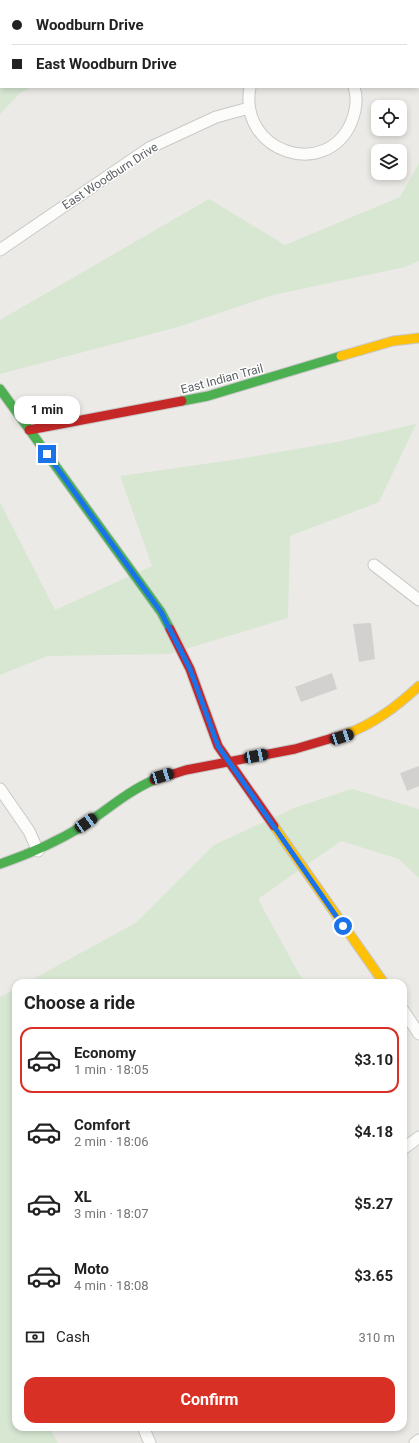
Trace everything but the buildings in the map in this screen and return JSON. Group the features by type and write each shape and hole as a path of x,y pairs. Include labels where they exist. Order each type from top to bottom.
{"street":[{"path":"250,88 249,108 258,130 275,147 298,154 322,150 333,145 349,127 356,104 354,88"},
{"name":"East Woodburn Drive","path":"0,250 149,148 216,117 249,108"},
{"name":"East Indian Trail","path":"29,430 64,422 208,396 377,345 419,338"},
{"path":"0,389 161,612 190,669 218,746 381,979"},
{"path":"374,566 419,600"},
{"path":"0,864 38,851 75,830 119,800 150,782 176,772 317,744 353,733 391,711 419,686"},
{"path":"0,789 29,831 38,851"},
{"path":"407,1016 419,1034"},
{"path":"407,1146 419,1137"},
{"path":"145,1431 150,1443"},
{"path":"414,1443 419,1440"}],"green space":[{"path":"0,88 31,88 20,93 0,114"},
{"path":"419,163 419,261 405,267 273,295 178,327 0,374 0,320 209,199 285,245 400,197"},
{"path":"416,424 379,502 290,536 288,618 169,654 47,656 0,675 0,502 55,610 152,566 120,476 232,460 337,442"},
{"path":"352,789 419,809 419,878 399,859 341,841 258,899 302,979 33,979 137,922 214,845 294,808"},
{"path":"12,991 12,1431 51,1431 58,1443 0,1443 0,997"}],"traffic: fast":[{"path":"182,401 208,396 341,356"},
{"path":"0,389 161,612 170,629"},
{"path":"0,864 32,852 64,837 84,825 126,795 154,780"}],"traffic: slow":[{"path":"341,356 393,341 419,338"},
{"path":"346,734 376,720 402,701 419,686"},
{"path":"274,826 381,979"}],"traffic: jam":[{"path":"29,430 182,401"},
{"path":"170,629 190,669 218,746 274,826"},
{"path":"154,780 186,770 295,749 346,734"}],"route":[{"path":"47,454 161,612 190,669 218,746 343,926"}]}
